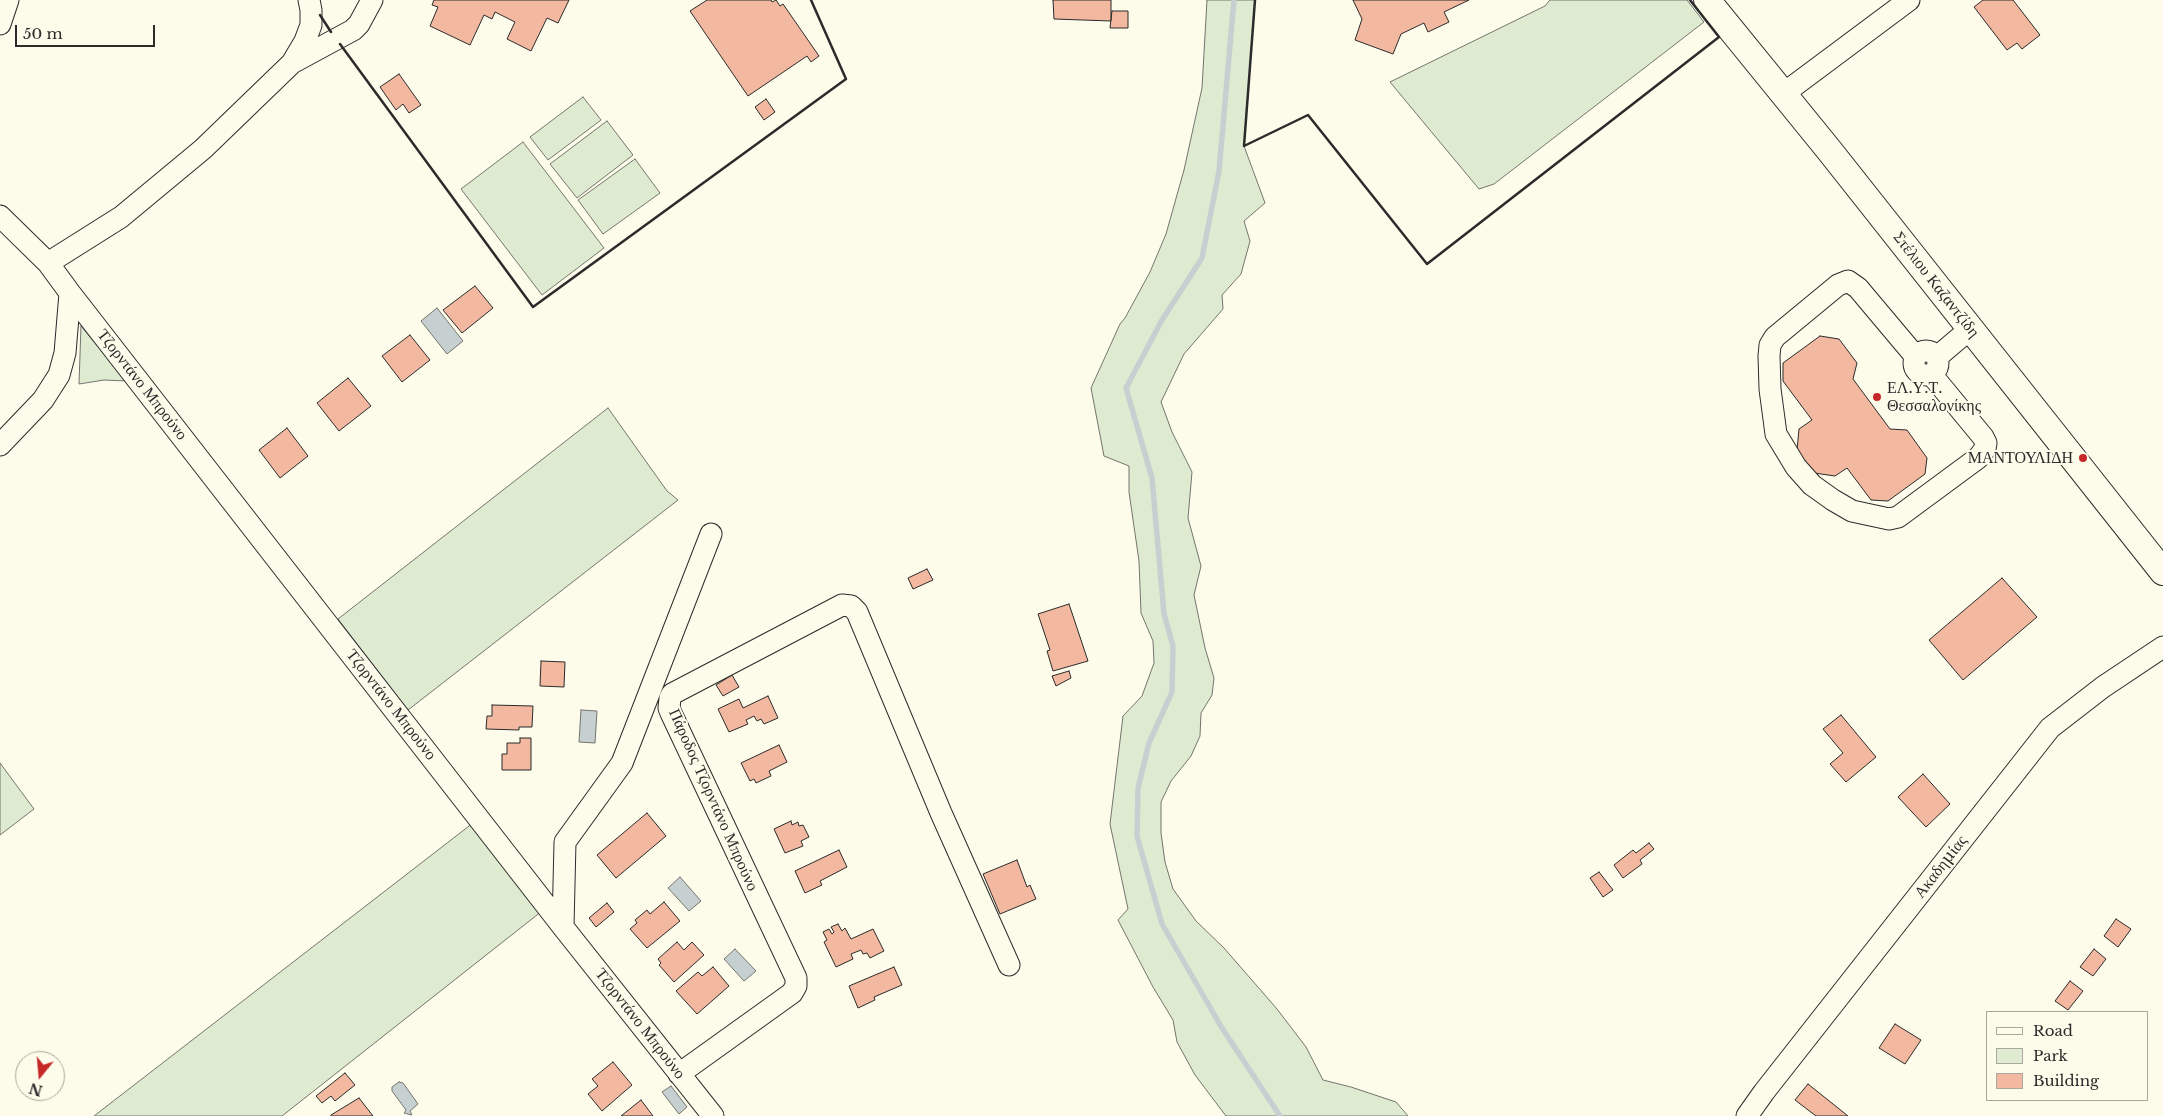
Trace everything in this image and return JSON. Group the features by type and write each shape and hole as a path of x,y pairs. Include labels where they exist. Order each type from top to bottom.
{"main road":[{"name":"Στέλιου Καζαντζίδη","path":"1707,0 2163,572"}],"street":[{"path":"0,24 8,0"},
{"path":"48,263 121,217 203,149 292,63 305,41 310,25 311,10 308,0"},
{"path":"292,63 353,30 362,19 372,0"},
{"path":"1783,94 1909,0"},
{"name":"Τζορντάνο Μπρούνο","path":"0,216 48,263 563,927 713,1116"},
{"path":"1848,281 1858,288 1928,363 1983,437 1986,443 1985,449 1978,458 1898,517 1889,519 1852,510 1833,500 1812,485 1785,451 1776,434 1770,389 1769,356 1770,345 1775,337 1838,285 1848,281"},
{"path":"0,446 43,400 58,375 65,353 70,293"},
{"path":"1928,363 1970,329"},
{"path":"563,927 565,842 622,763 711,534"},
{"name":"Πάροδος Τζορντάνο Μπρούνο","path":"679,1074 792,993 796,986 796,978 671,713 670,698 672,694 842,605 851,606 857,612 941,813 1009,964"},
{"name":"Ακαδημίας","path":"1747,1116 1770,1084 2050,728 2103,687 2163,647"}],"green space":[{"path":"1207,0 1255,0 1244,146 1265,203 1244,221 1250,241 1241,274 1222,295 1223,309 1184,354 1161,402 1172,432 1192,472 1188,518 1201,566 1194,595 1205,648 1214,678 1212,695 1201,713 1200,736 1191,756 1171,781 1161,802 1161,833 1165,862 1173,889 1196,921 1224,948 1277,1009 1306,1047 1323,1080 1396,1102 1408,1116 1226,1116 1195,1075 1177,1042 1173,1020 1153,987 1118,920 1128,909 1110,824 1123,716 1142,696 1154,663 1153,641 1141,613 1139,561 1129,492 1129,466 1104,456 1091,388 1120,324 1150,272 1166,234 1184,170 1202,88"},
{"path":"1550,0 1687,0 1704,22 1494,184 1479,189 1390,82 1545,6"},
{"path":"583,97 601,120 548,160 530,137"},
{"path":"607,121 633,155 577,198 550,164"},
{"path":"523,142 604,248 542,295 461,189"},
{"path":"635,159 660,193 603,234 578,200"},
{"path":"81,326 126,381 104,380 79,384"},
{"path":"608,408 667,491 678,500 408,710 338,619"},
{"path":"0,763 34,809 0,835"},
{"path":"473,823 542,911 282,1116 94,1116"}],"shaded area":[{"path":"437,308 463,341 447,354 421,321"},
{"path":"581,710 597,711 595,743 579,742"},
{"path":"680,877 701,901 689,911 668,888"},
{"path":"735,949 756,971 744,981 724,959"},
{"path":"399,1082 403,1083 418,1104 410,1111 412,1115 404,1113 406,1110 392,1091 392,1087"},
{"path":"671,1086 687,1107 679,1114 662,1092"}],"building":[{"path":"434,0 569,0 558,23 547,18 531,51 507,39 515,22 495,12 492,19 484,15 470,45 430,26 438,7 432,5"},
{"path":"707,0 771,0 772,2 776,0 780,6 783,4 819,56 811,62 807,56 748,96 690,11"},
{"path":"1053,0 1111,0 1111,21 1054,19"},
{"path":"1353,0 1469,0 1444,12 1449,22 1428,32 1424,23 1401,34 1393,54 1355,40 1362,19"},
{"path":"1983,0 2013,0 2040,35 2022,49 2017,43 2007,50 1974,7"},
{"path":"1112,11 1128,11 1128,28 1110,28"},
{"path":"399,74 421,105 409,113 403,104 396,110 380,87"},
{"path":"766,99 775,112 764,120 755,107"},
{"path":"475,286 493,308 462,333 443,310"},
{"path":"410,335 430,360 402,382 382,356"},
{"path":"1820,336 1839,339 1857,363 1853,379 1890,429 1907,430 1927,458 1925,474 1888,501 1871,500 1847,468 1835,476 1814,473 1797,450 1799,429 1812,420 1783,381 1783,363"},
{"path":"348,378 371,406 339,431 317,403"},
{"path":"287,428 308,456 280,478 259,450"},
{"path":"927,569 933,580 913,589 908,578"},
{"path":"2002,578 2037,617 1963,680 1929,640"},
{"path":"1069,604 1088,661 1053,671 1047,651 1050,650 1038,614"},
{"path":"541,661 565,662 564,687 540,686"},
{"path":"1069,671 1071,678 1056,686 1052,676"},
{"path":"732,675 739,687 723,696 716,685"},
{"path":"768,696 778,718 764,724 761,719 757,721 754,716 746,720 748,724 729,732 718,709 739,699 743,708"},
{"path":"492,705 533,706 532,727 519,727 519,730 486,729 487,716 492,716"},
{"path":"1841,715 1876,757 1846,782 1830,764 1843,753 1823,729"},
{"path":"520,738 531,738 531,770 502,770 502,754 507,754 507,743 520,743"},
{"path":"779,745 787,762 769,771 771,776 756,783 754,779 750,781 741,763"},
{"path":"1923,774 1950,804 1926,827 1898,797"},
{"path":"647,813 666,836 616,878 597,855"},
{"path":"791,821 792,825 798,822 799,826 803,825 809,837 801,841 803,846 785,853 774,829"},
{"path":"1649,843 1654,849 1640,860 1642,864 1623,878 1614,865 1633,850 1636,853"},
{"path":"839,850 847,867 820,881 822,885 805,893 795,871"},
{"path":"1017,860 1027,887 1030,885 1036,899 1000,914 983,874"},
{"path":"1599,872 1613,890 1603,897 1590,878"},
{"path":"664,902 680,921 647,948 630,929 637,923 635,920 647,910 650,914"},
{"path":"607,903 614,912 596,927 589,918"},
{"path":"2116,919 2131,929 2118,947 2104,936"},
{"path":"838,924 842,931 845,928 851,939 873,929 884,951 870,958 867,953 863,954 861,950 851,954 853,959 836,967 824,942 827,940 823,932 829,929 832,934 834,932 831,927"},
{"path":"677,942 684,950 692,942 704,955 674,982 659,965 661,963 658,959"},
{"path":"2094,949 2106,959 2093,976 2080,967"},
{"path":"713,967 729,986 697,1014 676,991 698,972 702,976"},
{"path":"894,967 902,985 874,997 875,1000 858,1008 849,986"},
{"path":"2070,981 2083,991 2068,1010 2055,1001"},
{"path":"1895,1024 1921,1040 1905,1064 1879,1048"},
{"path":"613,1062 632,1085 602,1111 588,1094 598,1086 592,1079"},
{"path":"345,1073 355,1085 335,1101 331,1096 322,1103 316,1096"},
{"path":"1808,1084 1848,1116 1816,1116 1795,1100"},
{"path":"359,1098 373,1116 331,1116 331,1115"},
{"path":"641,1100 653,1116 621,1116"}],"waterway":[{"path":"1234,0 1219,171 1202,258 1162,320 1126,388 1152,478 1164,614 1173,646 1172,692 1149,743 1138,788 1137,836 1162,924 1222,1028 1280,1116"}],"wall":[{"path":"340,44 533,307 846,79 811,0"},
{"path":"1255,0 1244,146 1308,115 1427,264 1719,37 1690,0"},
{"path":"320,15 331,32"}],"place":[{"name":"ΕΛ.Υ.Τ. Θεσσαλονίκης","path":"1877,397"},
{"name":"ΜΑΝΤΟΥΛΙΔΗ","path":"2083,458"}]}
